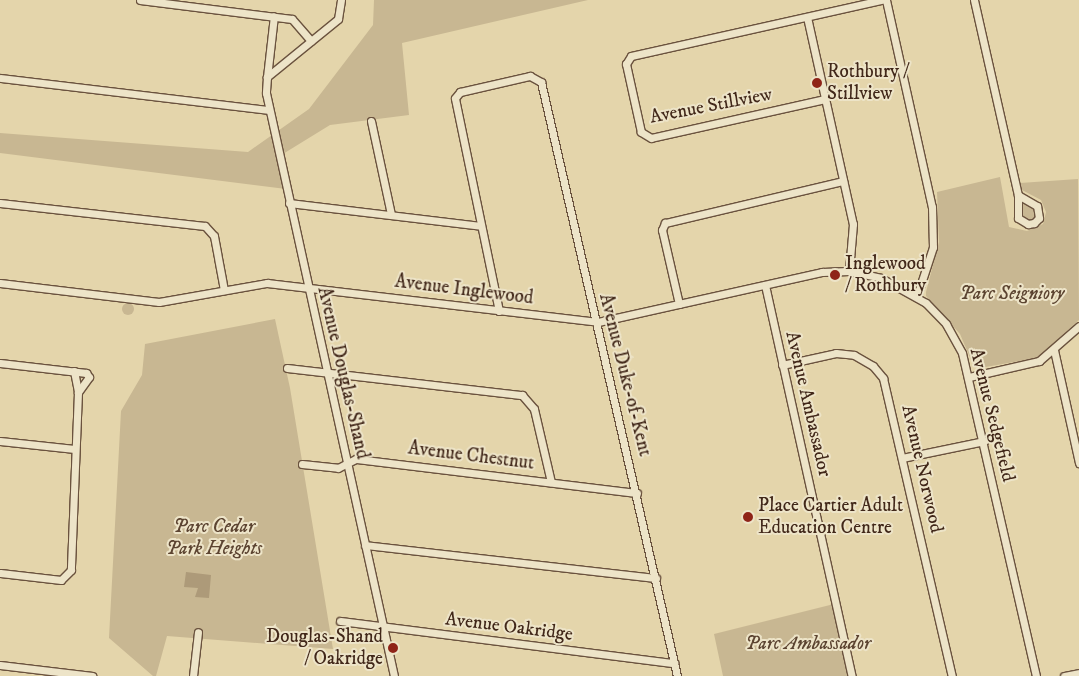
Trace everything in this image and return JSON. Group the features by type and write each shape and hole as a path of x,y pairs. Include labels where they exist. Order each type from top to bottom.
{"street":[{"path":"140,0 292,19 311,41"},
{"path":"267,77 338,19 340,0"},
{"name":"Avenue Stillview","path":"825,99 651,138 641,132 626,64 631,56 882,0"},
{"path":"886,0 932,207 933,247 917,296"},
{"path":"974,0 1018,195"},
{"name":"Avenue Douglas-Shand","path":"274,16 267,77 268,110 394,676"},
{"path":"807,17 853,224 849,271"},
{"name":"Avenue Duke-of-Kent","path":"481,226 455,98 460,92 530,76 541,82 592,313 598,322 677,676"},
{"path":"0,78 268,110"},
{"path":"371,121 391,214"},
{"path":"679,304 662,230 665,223 843,181"},
{"path":"0,203 205,226 214,236 224,290"},
{"path":"289,203 481,226 499,310"},
{"name":"Avenue Inglewood","path":"0,284 159,302 267,283 598,322 822,272 849,271 881,278 917,296"},
{"name":"Avenue Ambassador","path":"765,285 852,676"},
{"name":"Avenue Sedgefield","path":"917,296 938,314 954,336 970,377 1036,676"},
{"path":"970,377 1039,361 1054,350 1079,326"},
{"path":"1054,350 1079,463"},
{"name":"Avenue Norwood","path":"782,365 836,353 854,355 873,366 883,378 952,676"},
{"path":"0,362 74,371 89,376 78,392"},
{"path":"288,368 522,396 534,409 551,482"},
{"path":"0,573 61,580 71,570 78,392 74,371"},
{"path":"902,458 984,440"},
{"path":"0,441 75,450"},
{"name":"Avenue Chestnut","path":"302,464 338,468 356,459 636,493"},
{"path":"365,545 656,578"},
{"name":"Avenue Oakridge","path":"340,621 674,662"},
{"path":"193,676 198,632"},
{"path":"0,665 92,676"},
{"path":"1064,676 1079,673"}],"green space":[{"path":"374,0 588,0 402,43 409,115 330,125 278,157 286,189 0,153 0,133 248,152 309,109 373,25"},
{"name":"Parc Seigniory","path":"1000,177 1009,227 1027,231 1043,224 1046,212 1041,200 1022,190 1020,183 1078,179 1079,320 1037,358 980,368 971,360 960,334 926,296 926,292 939,242 937,192"},
{"path":"1022,202 1034,208 1035,219 1028,221 1023,218"},
{"path":"126,303 130,303 134,309 130,315 126,315 122,311 122,307"},
{"name":"Parc Cedar Park Heights","path":"275,319 290,388 333,649 167,636 156,676 153,676 109,638 121,411 142,375 145,344"},
{"name":"Parc Ambassador","path":"834,604 851,676 723,676 714,634"}],"shaded area":[{"path":"186,572 211,575 209,598 195,597 198,588 184,587"}],"place":[{"name":"Rothbury / Stillview","path":"817,83"},
{"name":"Inglewood / Rothbury","path":"835,275"},
{"name":"Place Cartier Adult Education Centre","path":"748,517"},
{"name":"Douglas-Shand / Oakridge","path":"393,648"}]}
